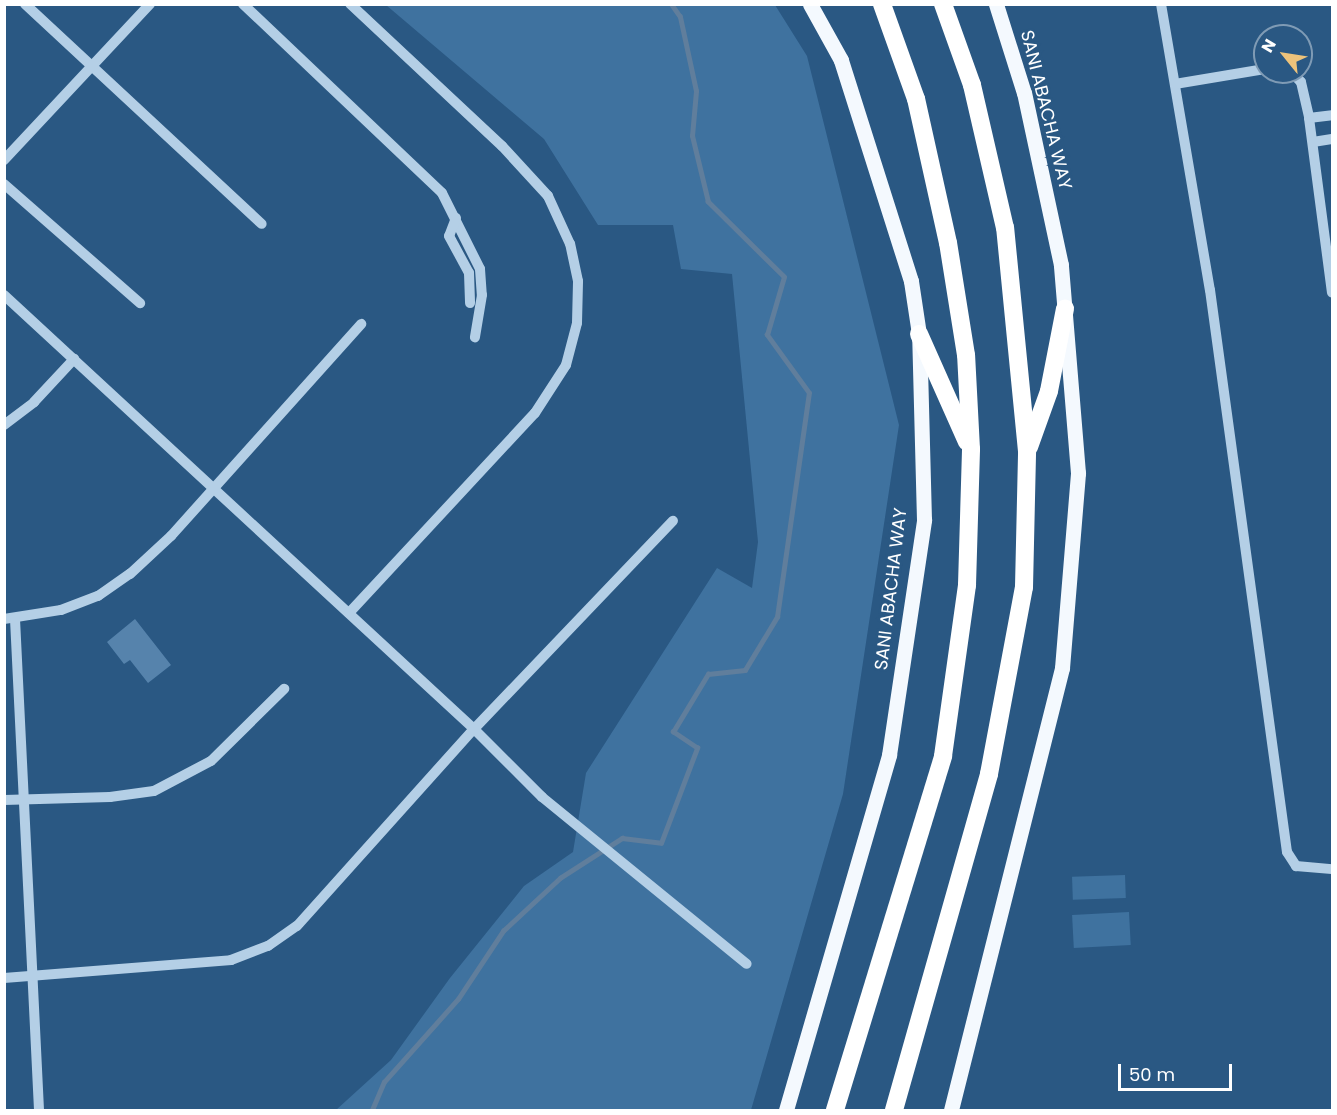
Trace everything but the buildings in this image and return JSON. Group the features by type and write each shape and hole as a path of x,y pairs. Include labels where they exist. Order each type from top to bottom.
{"highway":[{"path":"835,1110 943,756 967,585 971,449 966,355 948,243 916,99 882,4"},
{"path":"894,1110 989,774 1024,587 1027,451 1005,228 972,85 943,4"},
{"path":"1027,451 1049,391 1065,309"},
{"path":"919,334 971,449"}],"main road":[{"name":"SANI ABACHA WAY","path":"786,1110 889,755 924,520 919,334 911,281 841,60 810,4"},
{"name":"SANI ABACHA WAY","path":"951,1110 1062,668 1078,473 1061,265 1024,93 996,4"}],"street":[{"path":"25,4 262,224"},
{"path":"4,160 150,4"},
{"path":"243,4 442,193 480,269 482,295 475,338"},
{"path":"349,613 536,413 566,365 576,323 578,281 570,244 548,196 501,146 350,4"},
{"path":"1161,4 1210,290 1287,852 1296,866 1332,869"},
{"path":"1175,84 1253,71"},
{"path":"1301,84 1313,142 1332,292"},
{"path":"1309,118 1332,115"},
{"path":"1313,142 1332,139"},
{"path":"4,184 140,303"},
{"path":"456,218 449,236 469,273 470,303"},
{"path":"4,295 474,729 542,797 747,963"},
{"path":"39,1110 24,800 10,619 61,610 98,596 138,567 213,488 361,324"},
{"path":"4,425 34,402 74,359"},
{"path":"4,978 231,960 268,946 297,926 474,729 673,521"},
{"path":"4,800 110,797 154,791 184,778 211,761 284,689"}],"shaded area":[{"path":"386,5 775,5 807,56 899,425 843,794 751,1110 336,1110 391,1060 450,978 524,886 573,852 586,773 717,568 752,588 758,542 732,274 681,269 673,225 598,225 544,139"},
{"path":"1125,875 1126,898 1073,900 1072,877"},
{"path":"1129,912 1131,945 1074,948 1072,915"}],"waterway":[{"path":"372,1110 384,1082 458,999 503,931 560,878 622,838 661,843 697,748 673,732 708,674 745,670 777,617 809,393 767,335 784,277 708,202 692,136 696,91 680,17 671,4"}]}
